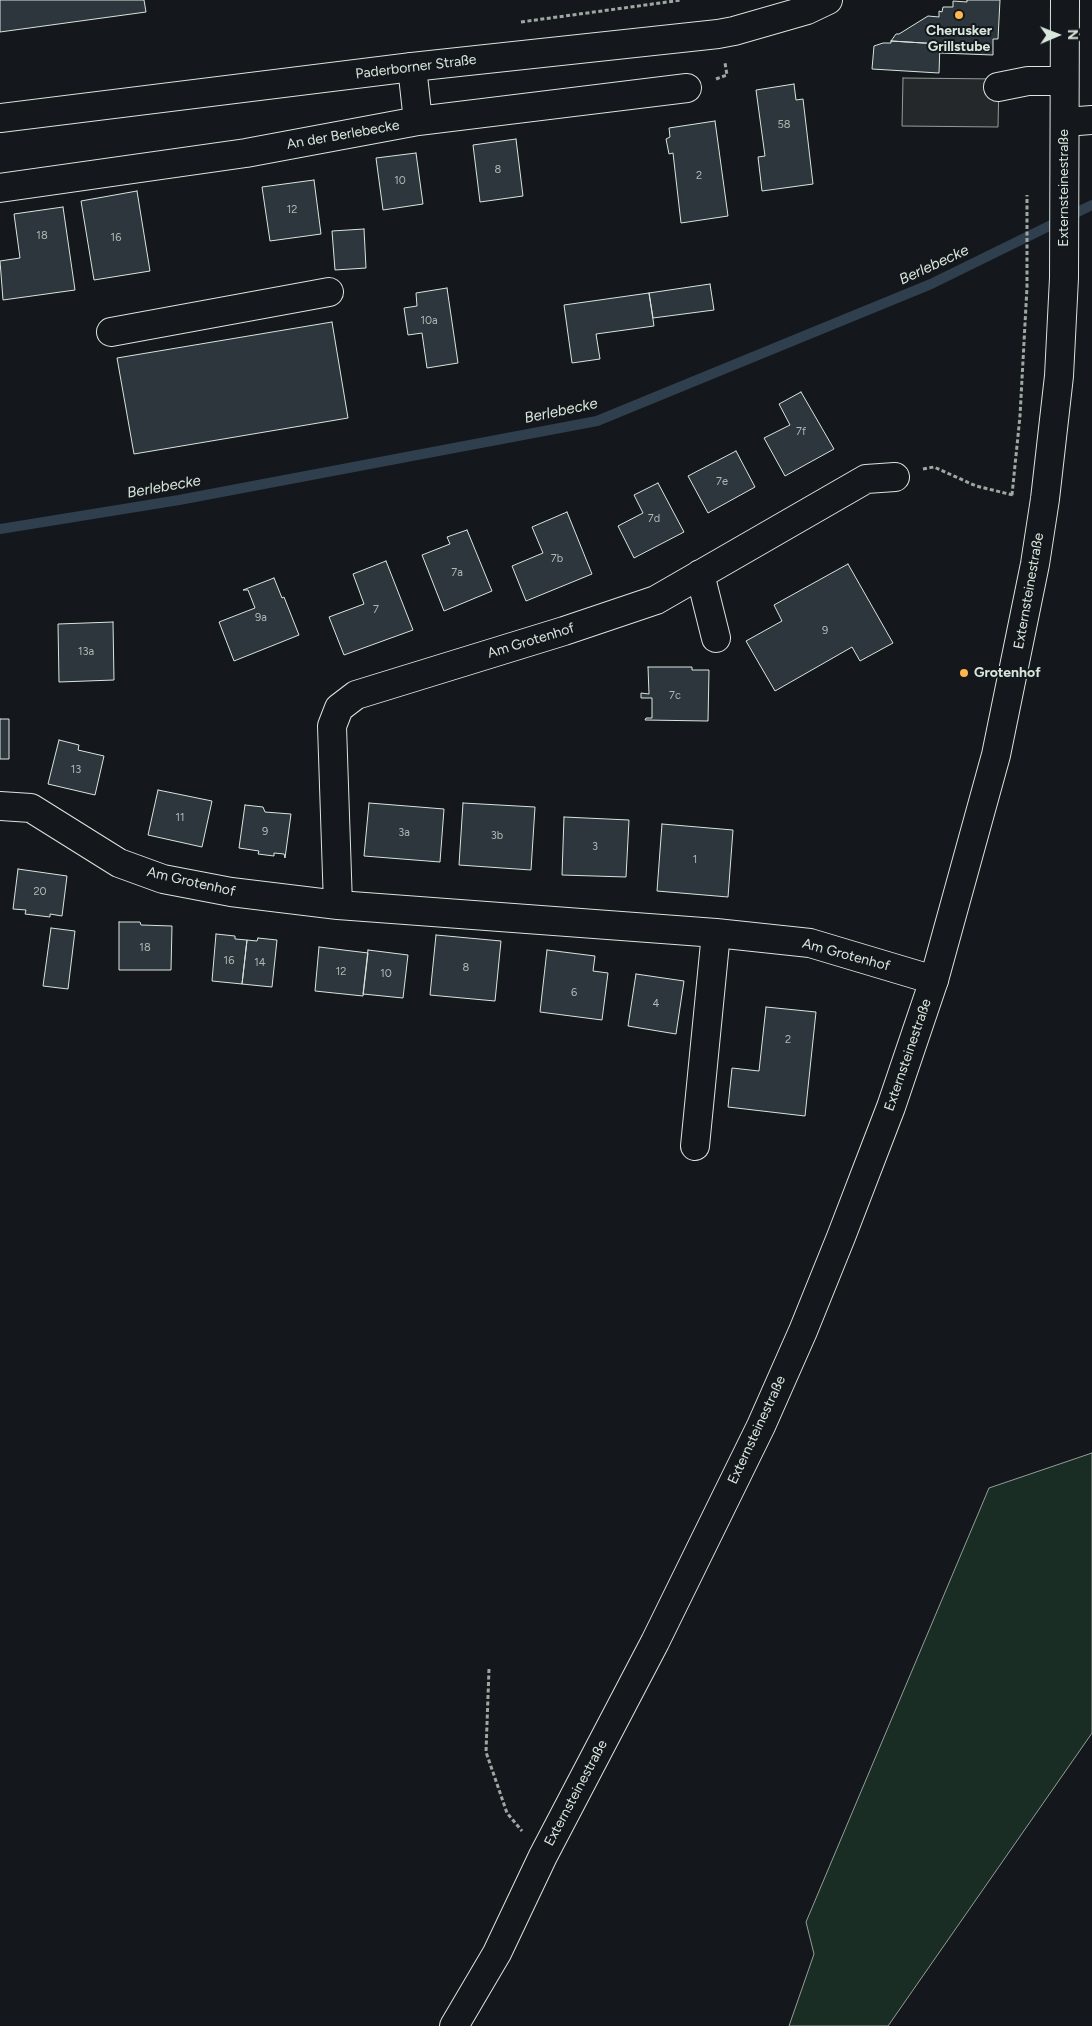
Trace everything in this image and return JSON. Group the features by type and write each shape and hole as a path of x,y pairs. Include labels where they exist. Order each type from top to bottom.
{"main road":[{"name":"Paderborner Straße","path":"0,118 412,67 718,34 807,10 828,0"},
{"path":"1048,0 1065,34"},
{"name":"Externsteinestraße","path":"454,2026 497,1952 543,1856 655,1642 768,1408 803,1331 891,1107 934,980 996,755 1035,564 1045,499 1059,376 1064,278 1065,0"},
{"path":"412,67 418,121"},
{"path":"998,87 1028,81 1064,81"},
{"name":"An der Berlebecke","path":"0,188 246,153 418,121 686,88"},
{"path":"1064,122 1092,120"},
{"path":"111,332 329,292"},
{"name":"Am Grotenhof","path":"338,905 332,726 339,708 356,695 564,631 656,600 866,480 896,477"},
{"path":"700,574 716,638"},
{"name":"Am Grotenhof","path":"0,806 31,808 119,863 164,879 231,892 338,905 716,933 810,943 934,980"},
{"path":"695,1146 716,933"}],"path":[{"path":"686,88 727,75 718,34"},
{"path":"1012,495 1020,416 1027,287 1027,194"},
{"path":"896,477 934,466 976,486 1012,495 1045,499"},
{"path":"489,1669 486,1752 507,1813 543,1856"}],"green space":[{"path":"1092,1453 1092,1733 888,2026 789,2026 814,1954 806,1922 989,1488"}],"shaded area":[{"path":"903,78 999,79 998,127 902,126"}],"building":[{"path":"0,0 144,0 146,12 0,32"},
{"path":"967,0 1000,0 998,39 993,39 993,55 940,53 940,44 891,41 896,34 928,16 939,17 939,11 942,12 943,7 953,7 953,1 967,2"},
{"path":"891,41 940,44 939,73 872,69 874,46 891,43"},
{"path":"794,84 796,100 803,99 813,184 762,191 758,157 765,156 756,90"},
{"path":"715,121 728,216 681,223 673,153 669,154 666,139 670,137 669,128"},
{"path":"516,139 523,196 480,202 473,145"},
{"path":"416,153 423,204 383,210 376,158"},
{"path":"314,180 321,234 270,241 262,187"},
{"path":"137,191 150,271 94,280 81,201"},
{"path":"63,207 75,290 3,300 0,261 20,258 14,214"},
{"path":"364,229 366,268 335,270 332,231"},
{"path":"710,284 714,310 653,318 649,293"},
{"path":"447,288 458,363 427,368 422,333 408,335 404,308 417,306 416,293"},
{"path":"649,293 654,326 596,334 600,359 572,363 564,305"},
{"path":"332,322 348,418 134,454 117,358"},
{"path":"801,392 834,449 785,476 764,438 790,425 779,404"},
{"path":"736,451 755,487 708,513 688,476"},
{"path":"658,483 684,532 634,558 618,526 643,513 634,495"},
{"path":"567,512 592,574 526,601 512,566 543,553 532,527"},
{"path":"467,530 492,591 444,611 422,555 450,544 447,537"},
{"path":"386,561 413,630 344,655 329,617 364,604 353,574"},
{"path":"848,564 893,643 860,661 852,647 775,691 746,641 782,621 774,605"},
{"path":"274,578 282,598 284,597 299,635 234,661 219,622 255,608 248,590 243,590"},
{"path":"113,622 114,680 59,682 58,624"},
{"path":"648,667 692,667 692,670 709,670 708,721 645,720 646,718 652,718 652,698 641,698 641,693 649,694"},
{"path":"0,719 9,719 9,759 0,759"},
{"path":"59,740 79,745 78,750 104,756 95,795 48,784"},
{"path":"158,790 212,801 202,847 148,835"},
{"path":"369,803 444,809 440,862 364,856"},
{"path":"463,803 535,807 531,870 459,865"},
{"path":"245,805 263,807 265,812 291,814 285,858 284,854 274,853 274,856 258,854 259,851 239,848"},
{"path":"564,817 629,820 626,877 562,875"},
{"path":"662,824 733,830 728,897 657,891"},
{"path":"18,869 67,876 62,916 50,914 50,917 25,914 26,910 13,909"},
{"path":"119,922 140,922 141,925 172,926 171,970 119,970"},
{"path":"51,928 75,931 68,989 43,986"},
{"path":"216,934 235,936 235,939 247,940 242,984 212,981"},
{"path":"436,935 501,941 495,1001 430,995"},
{"path":"258,938 277,940 272,987 242,984 247,940 257,941"},
{"path":"319,947 368,953 363,996 315,991"},
{"path":"368,950 408,955 403,998 363,994"},
{"path":"547,950 595,956 593,971 608,973 602,1020 540,1012"},
{"path":"636,974 684,981 676,1034 628,1026"},
{"path":"766,1007 816,1012 805,1116 728,1107 732,1068 759,1071"}],"waterway":[{"name":"Berlebecke","path":"0,529 179,500 597,421 931,284 1092,205"}],"place":[{"name":"Cherusker Grillstube","path":"959,15"},
{"name":"Grotenhof","path":"964,673"}]}
